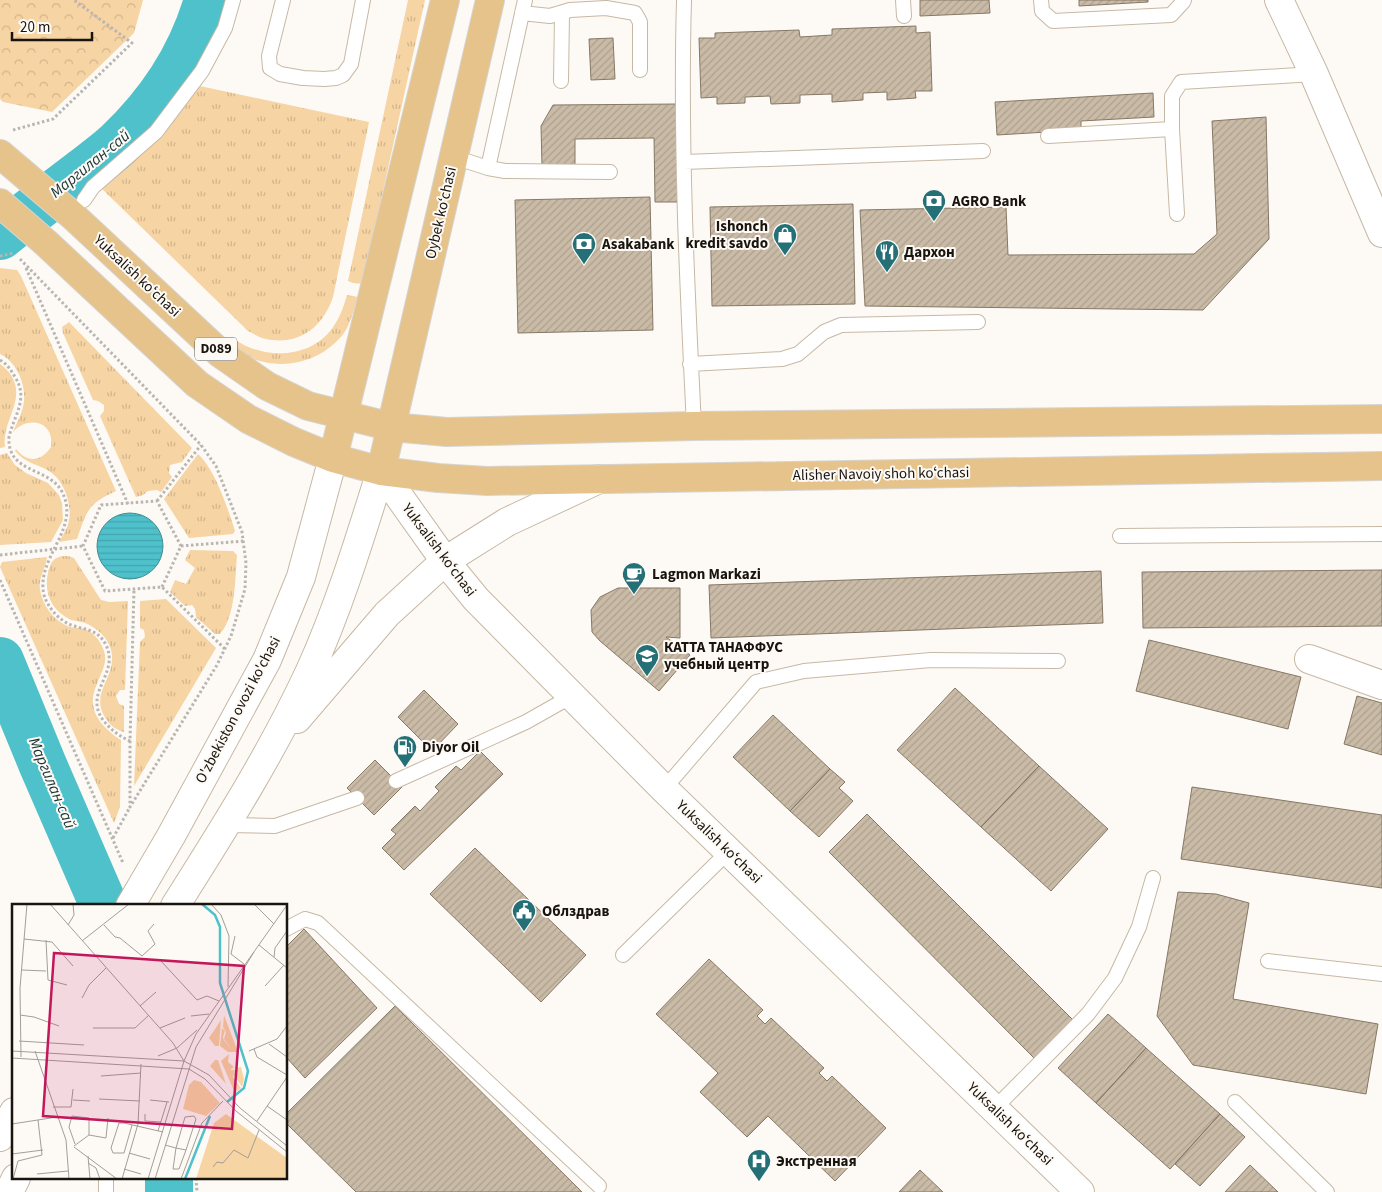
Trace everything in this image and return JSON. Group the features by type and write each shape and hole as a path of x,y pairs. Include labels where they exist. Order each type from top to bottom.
{"main road":[{"path":"343,416 445,0"},
{"name":"Oybek ko‘chasi","path":"392,427 490,0"},
{"path":"1279,0 1314,74 1382,233"},
{"name":"Yuksalish koʻchasi","path":"2,143 78,208 221,354 267,386 308,406 392,427"},
{"name":"D089","path":"0,203 46,243 197,384 248,419 294,442 333,458"},
{"name":"O'zbekiston ovozi ko'chasi","path":"133,901 171,836 267,660 301,578 343,416"},
{"path":"176,904 226,825 267,754 310,672 343,590 381,471 392,427 447,432 694,426 1382,419"},
{"name":"Alisher Navoiy shoh koʻchasi","path":"333,458 381,471 438,478 487,481 1382,466"},
{"name":"Yuksalish koʻchasi","path":"381,471 444,561 476,599 664,789 1080,1192"},
{"path":"267,754 387,614 444,561 507,522 599,479"},
{"path":"1309,659 1382,685"},
{"path":"0,1137 12,1116"},
{"path":"9,1192 15,1180"}],"lane":[{"path":"78,208 93,187 156,132 202,71 225,28 233,0"},
{"path":"283,0 269,56 270,68 280,74 324,79 343,75 350,64 363,0"},
{"path":"684,0 682,71 684,162 690,364 694,426"},
{"path":"903,0 904,16"},
{"path":"1041,0 1042,11 1053,21 1171,15 1184,0"},
{"path":"488,168 524,7 550,16 562,14 570,10 606,8 635,13 640,22 640,70"},
{"path":"561,81 562,14"},
{"path":"1177,214 1172,96 1181,82 1314,74"},
{"path":"1048,136 1172,129"},
{"path":"684,162 983,151"},
{"path":"454,158 506,171 610,172"},
{"path":"690,364 782,360 798,354 824,332 841,326 978,322"},
{"path":"1120,536 1382,534"},
{"path":"664,789 756,682 804,671 931,660 1058,661"},
{"path":"396,781 526,722 572,696"},
{"path":"226,825 275,826 357,798"},
{"path":"623,955 729,851"},
{"path":"994,1108 1088,1014 1115,978 1139,927 1153,878"},
{"path":"288,928 305,919 318,923 599,1186"},
{"path":"1268,961 1382,974"},
{"path":"1235,1102 1327,1192"}],"path":[{"path":"2,143 53,119 132,43 74,0"},
{"path":"0,256 13,252 201,445 216,466 235,511 244,541 246,563 245,589 231,636 217,665 113,838"},
{"path":"24,264 128,504"},
{"path":"0,360 12,372 22,392 21,403 9,437 13,456 26,468 55,482 65,502 67,514 65,526 44,577 44,594 48,605 60,618 72,625 91,630 106,644 109,663 107,673 97,696 97,710 109,728 130,741"},
{"path":"83,546 101,506 157,501 201,445"},
{"path":"157,501 180,546"},
{"path":"180,546 244,541"},
{"path":"0,555 83,546"},
{"path":"83,546 105,591 162,587 225,649"},
{"path":"162,587 180,546"},
{"path":"0,580 113,838 133,901"},
{"path":"130,807 134,589"}],"green space":[{"path":"0,0 143,0 134,33 52,112 3,102 0,99"},
{"path":"408,0 425,0 363,282 356,283 348,281"},
{"path":"195,85 369,122 333,297 323,317 308,332 299,337 289,340 278,340 259,337 248,331 99,186 137,156 170,125"},
{"path":"0,268 17,270 21,276 116,491 94,504 86,514 77,539 59,542 68,526 70,514 66,493 59,480 49,471 27,461 15,451 16,449 25,457 38,458 43,456 51,447 51,438 45,426 33,422 19,427 13,432 20,417 24,394 22,381 15,367 6,357 0,354"},
{"path":"347,295 358,297 344,333 325,351 314,357 303,361 278,364 250,358 229,346 234,339 260,351 288,353 302,350 326,336 339,317"},
{"path":"69,322 192,448 182,462 170,465 169,473 172,477 161,492 157,490 148,491 136,497 100,416 104,411 104,405 93,400 63,333 62,327"},
{"path":"0,364 11,375 15,384 16,394 6,428 5,447 0,448"},
{"path":"7,453 15,465 26,473 48,483 59,495 62,503 63,520 51,542 0,545 0,455"},
{"path":"198,454 210,469 220,490 235,531 233,534 189,538 164,499"},
{"path":"190,550 233,551 237,555 232,607 220,634 215,634 196,617 195,609 192,605 185,606 170,592 175,580 186,584 195,568 185,560"},
{"path":"68,556 74,558 101,600 109,602 128,601 125,690 120,690 116,696 119,704 124,706 124,732 110,724 101,709 100,701 111,669 112,660 111,650 107,641 92,626 63,616 49,598 47,582 51,563 57,558"},
{"path":"47,557 41,577 40,590 41,596 50,612 64,624 70,627 85,629 92,634 101,643 104,651 105,664 94,693 93,701 94,709 101,723 121,740 120,807 114,823 0,567 2,562"},
{"path":"166,599 216,648 134,786 140,642 145,637 144,630 140,628 140,601"}],"water":[{"path":"130,513 142,516 153,523 160,534 163,546 160,558 153,569 142,576 130,579 118,576 107,569 100,558 97,546 100,534 107,523 118,516"}],"building":[{"path":"920,0 989,0 990,13 920,16"},
{"path":"1079,0 1148,0 1148,2 1079,6"},
{"path":"916,26 916,33 930,32 932,91 915,91 916,98 887,100 887,92 863,93 863,100 832,102 832,94 800,95 800,103 771,104 770,96 745,97 745,103 717,104 717,97 701,98 699,38 715,38 715,33 799,30 800,37 832,35 832,29"},
{"path":"613,38 615,79 591,80 589,39"},
{"path":"1153,93 1154,117 1081,121 1081,130 997,135 995,102"},
{"path":"678,104 679,202 655,202 654,138 575,139 575,165 542,166 541,126 553,105"},
{"name":"AGRO Bank","path":"1266,117 1269,239 1203,310 865,306 860,210 1006,207 1008,255 1194,254 1217,234 1212,121"},
{"name":"Asakabank","path":"650,197 653,330 518,333 515,200"},
{"path":"853,204 855,304 712,306 710,207"},
{"path":"1382,570 1382,626 1143,628 1142,572"},
{"path":"1101,571 1103,623 711,638 709,585"},
{"path":"618,588 680,588 680,638 666,637 690,655 659,691 592,632 591,610 600,597"},
{"path":"1149,640 1301,677 1288,729 1136,691"},
{"path":"955,688 1039,766 981,827 897,750"},
{"path":"424,690 458,724 432,751 398,717"},
{"path":"1357,696 1382,703 1382,755 1344,744"},
{"path":"773,715 830,769 790,811 733,757"},
{"path":"480,751 503,774 404,870 382,848 396,834 391,830 415,806 420,811 439,791 435,787 456,766 461,770"},
{"path":"375,760 402,787 374,815 347,788"},
{"path":"1039,766 1108,829 1051,891 981,827"},
{"path":"830,769 845,782 839,788 853,801 819,837 790,811"},
{"path":"1192,787 1382,815 1382,888 1181,859"},
{"path":"867,814 1073,1020 1034,1058 829,852"},
{"path":"475,848 586,955 541,1002 430,894"},
{"path":"1178,892 1216,894 1249,903 1233,999 1378,1024 1366,1094 1193,1065 1157,1016"},
{"path":"304,929 377,1008 305,1078 288,1059 288,945"},
{"path":"709,959 763,1010 757,1016 765,1024 771,1018 824,1068 819,1073 827,1081 832,1076 886,1128 835,1181 768,1116 747,1137 700,1092 718,1073 656,1014"},
{"path":"395,1006 582,1192 356,1192 288,1125 288,1112"},
{"path":"1108,1014 1146,1048 1096,1103 1058,1068"},
{"path":"1146,1048 1220,1114 1170,1169 1096,1103"},
{"path":"1220,1114 1245,1137 1200,1186 1175,1164"},
{"path":"1250,1165 1278,1192 1225,1192"},
{"path":"920,1170 943,1192 899,1192"}],"waterway":[{"name":"Маргилан-сай","path":"0,236 109,152 148,112 161,96 184,60 208,0"},
{"name":"Маргилан-сай","path":"0,661 103,904"},
{"name":"Маргилан-сай","path":"169,1180 169,1192"}],"place":[{"name":"AGRO Bank","path":"934,222"},
{"name":"Ishonch kredit savdo","path":"785,256"},
{"name":"Asakabank","path":"584,265"},
{"name":"Дархон","path":"887,273"},
{"name":"Lagmon Markazi","path":"634,595"},
{"name":"КАТТА ТАНАФФУС учебный центр","path":"647,677"},
{"name":"Diyor Oil","path":"405,768"},
{"name":"Облздрав","path":"524,932"},
{"name":"Экстренная","path":"759,1182"}]}
